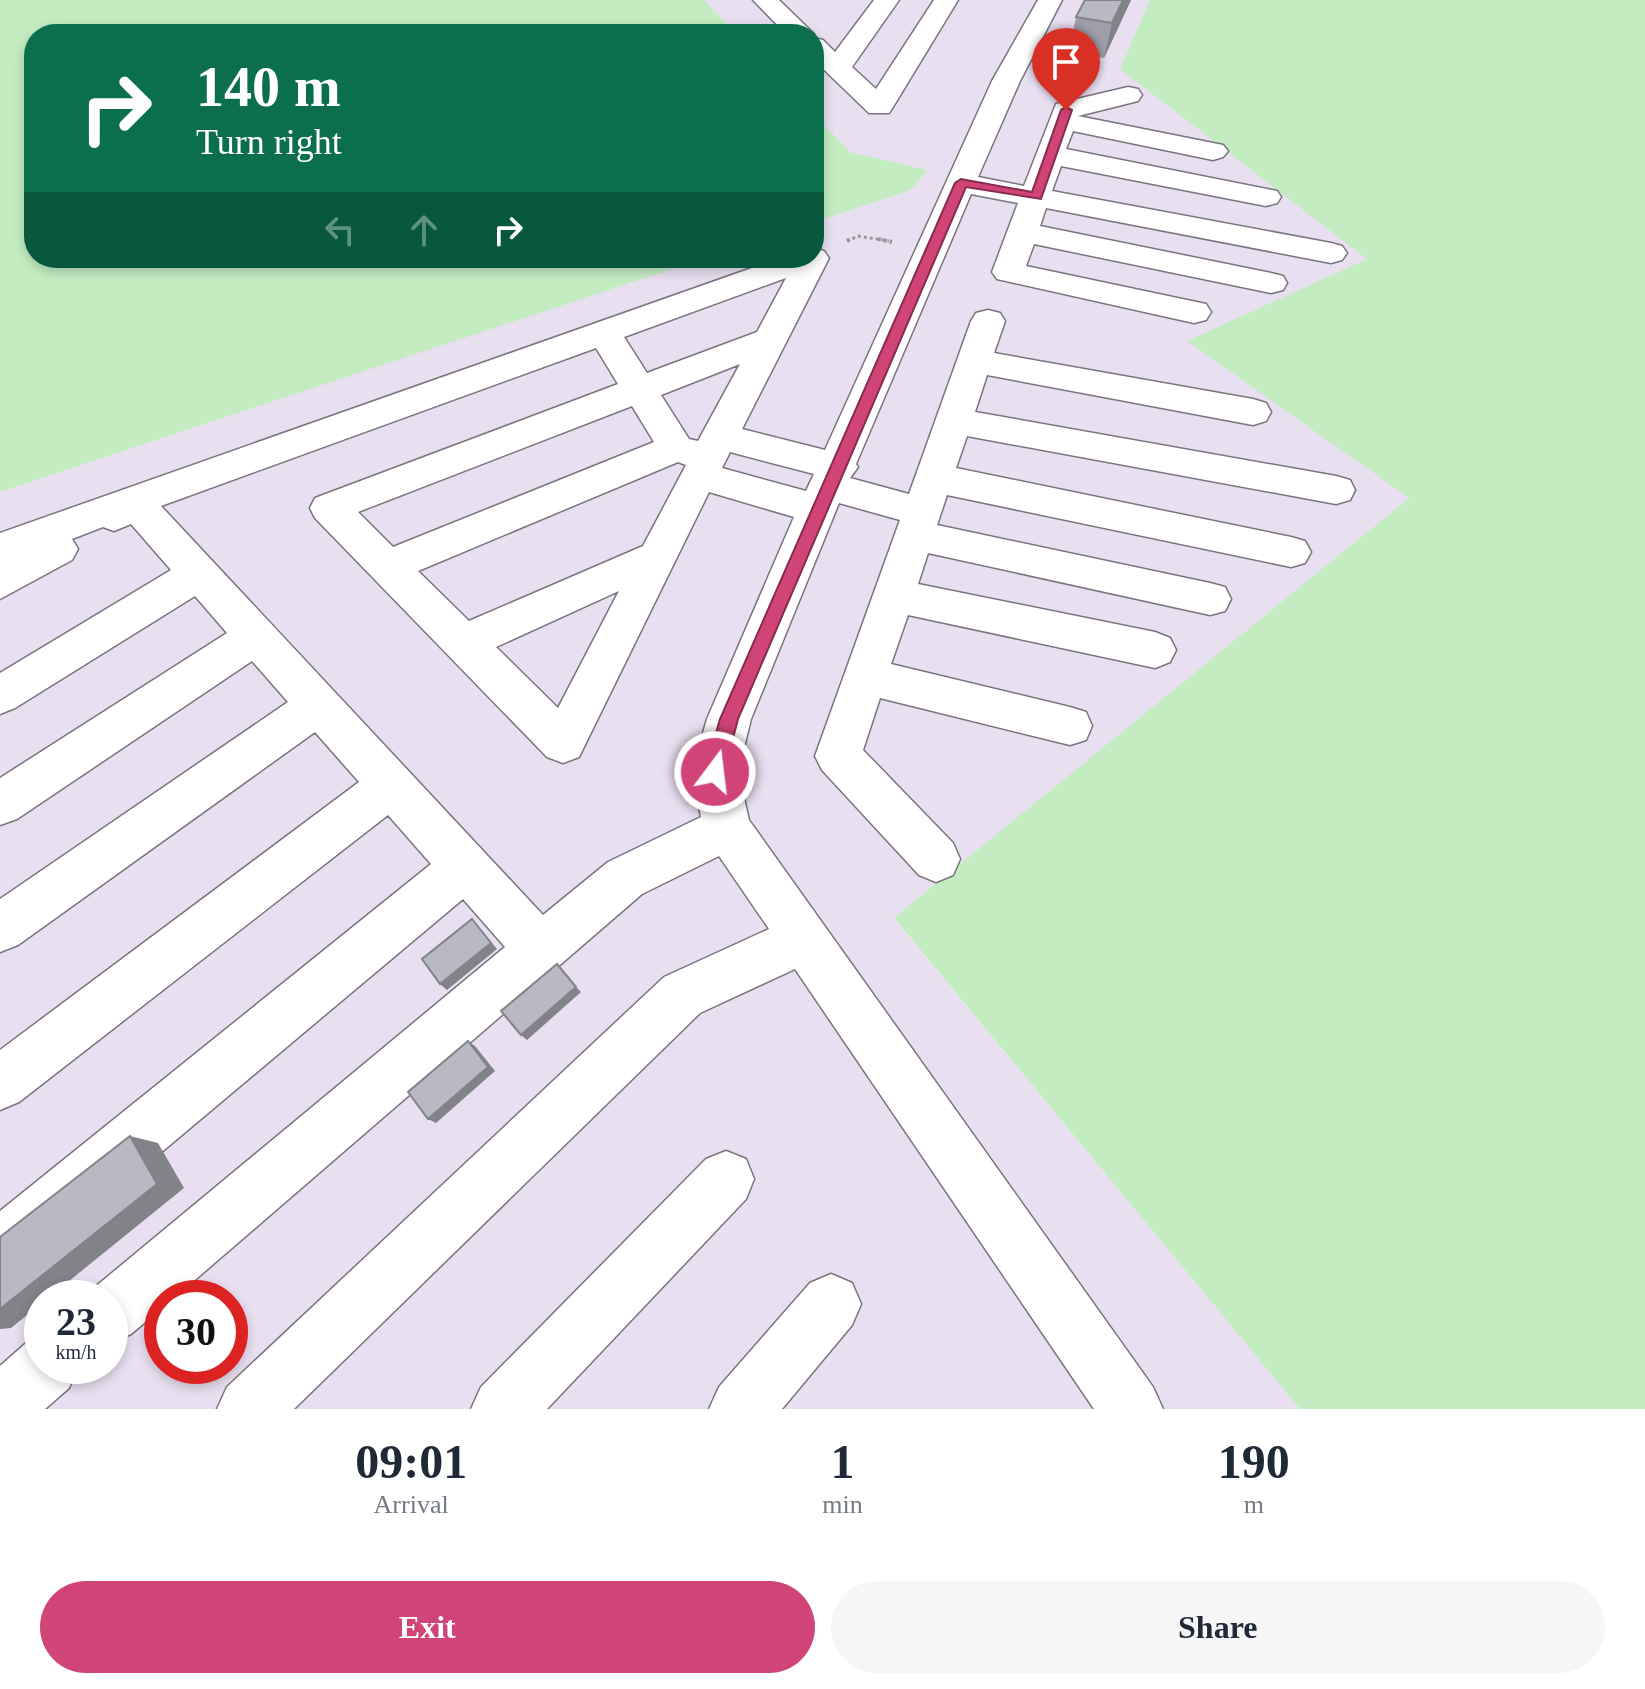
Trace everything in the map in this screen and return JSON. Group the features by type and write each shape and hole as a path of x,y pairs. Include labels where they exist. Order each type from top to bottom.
{"street":[{"path":"767,0 791,24"},
{"path":"837,68 887,0"},
{"path":"824,56 879,107 946,0"},
{"path":"1050,0 1006,81 828,487 729,719 715,772 727,828 1131,1409"},
{"path":"1128,95 1066,110 1008,272 1194,312"},
{"path":"1063,121 1213,151"},
{"path":"1051,155 1266,197"},
{"path":"961,183 1331,253"},
{"path":"1023,232 1271,283"},
{"path":"0,549 782,268"},
{"path":"769,340 329,508 563,743 656,557 699,454 769,340 812,268"},
{"path":"936,859 838,756 988,321"},
{"path":"604,333 638,390 699,454 923,508 1210,599"},
{"path":"975,361 1253,412"},
{"path":"953,421 1336,490"},
{"path":"387,567 699,454"},
{"path":"135,503 539,948"},
{"path":"0,583 135,503"},
{"path":"923,508 1291,552"},
{"path":"463,643 656,557"},
{"path":"0,695 199,573"},
{"path":"893,595 1155,650"},
{"path":"0,804 256,636"},
{"path":"865,676 1070,726"},
{"path":"0,928 319,705"},
{"path":"0,1083 392,785"},
{"path":"128,1298 625,878 727,828"},
{"path":"0,1249 466,866"},
{"path":"249,1409 682,995 804,939"},
{"path":"503,1409 726,1179"},
{"path":"741,1409 831,1304"}],"path":[{"path":"824,252 858,236 932,250"}],"shaded area":[{"path":"704,0 1150,0 1120,69 1368,259 1188,341 1409,498 894,919 1300,1409 0,1409 0,491 675,268 824,268 824,219 911,190 926,170 850,152 824,125 824,24 727,24"}],"green space":[{"path":"0,0 704,0 727,24 24,24 24,268 675,268 0,492"},
{"path":"1150,0 1645,0 1645,1409 1300,1409 894,918 1409,498 1187,341 1367,259 1120,69"},
{"path":"824,125 850,152 927,170 911,190 824,219"}],"building":[{"path":"1085,0 1123,0 1112,23 1076,17"},
{"path":"472,919 491,943 440,984 422,959"},
{"path":"557,964 576,987 521,1035 501,1011"},
{"path":"468,1041 488,1067 428,1119 408,1092"},
{"path":"130,1136 157,1184 36,1280 24,1280 24,1290 0,1309 0,1237"}],"route":[{"path":"715,772 729,719 817,509 839,467 961,183 1037,196 1066,110"}]}
